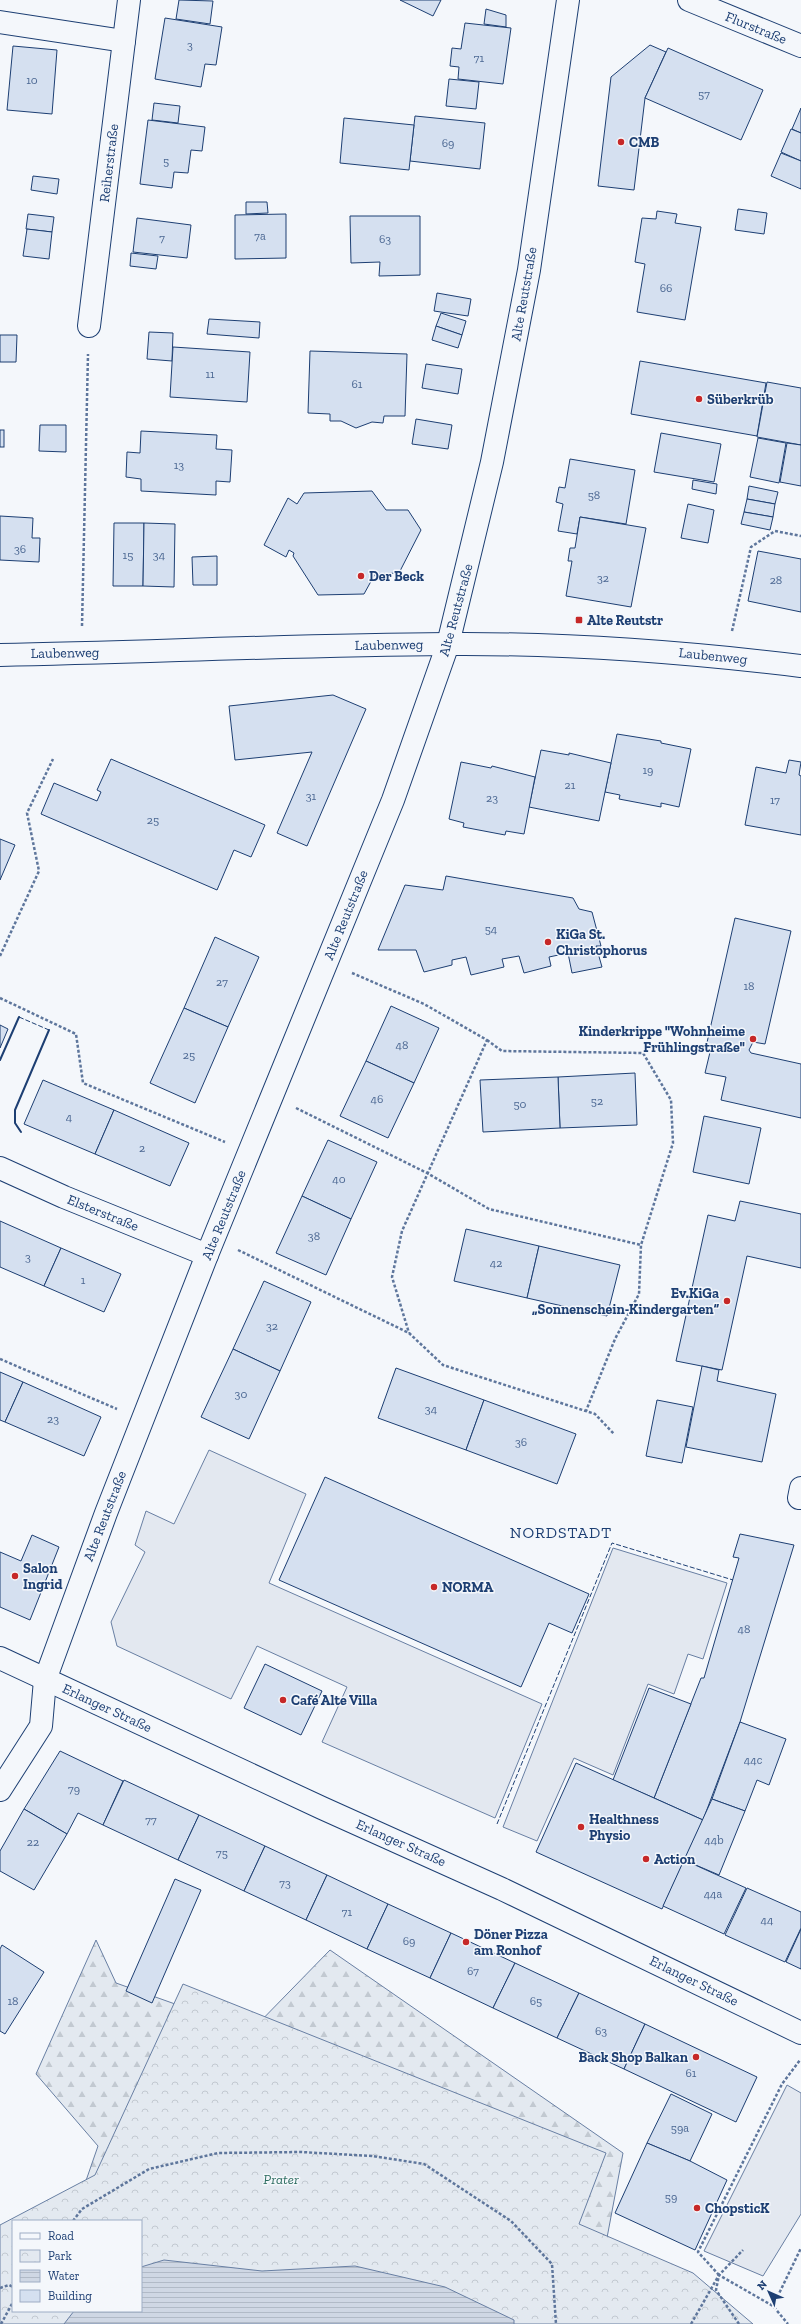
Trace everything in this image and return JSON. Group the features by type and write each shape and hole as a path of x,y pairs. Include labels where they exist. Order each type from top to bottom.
{"main road":[{"name":"Reiherstraße","path":"89,326 129,0"},
{"name":"Alte Reutstraße","path":"0,1790 41,1726 45,1680 142,1420 210,1247 393,800 448,644 492,462 529,270 568,0"},
{"name":"Flurstraße","path":"689,0 801,46"},
{"path":"0,22 124,41"},
{"name":"Laubenweg","path":"0,655 448,644 578,647 726,657 801,666"},
{"name":"Elsterstraße","path":"0,1168 64,1197 210,1247"},
{"name":"Erlanger Straße","path":"0,1658 45,1680 502,1888 801,2033"}],"path":[{"path":"81,653 89,326"},
{"path":"726,657 751,547 776,531 801,536"},
{"path":"0,956 39,871 27,813 53,759"},
{"path":"327,962 424,1004 487,1040 502,1051 643,1053 671,1100 673,1143 641,1245 639,1294 615,1339 586,1411"},
{"path":"0,998 76,1034 83,1083 250,1152"},
{"path":"409,1333 392,1276 402,1231 487,1040"},
{"path":"272,1096 427,1173 489,1209 641,1245"},
{"path":"210,1247 409,1333 443,1365 595,1414 614,1434"},
{"path":"0,1359 142,1420"},
{"path":"788,2324 773,2306 719,2275 698,2252 782,2084 801,2058"},
{"path":"74,2220 82,2209 149,2169 218,2153 333,2154 372,2156 424,2164 511,2221 552,2264 556,2324"},
{"path":"773,2306 801,2248"},
{"path":"691,2324 719,2275 743,2250"},
{"path":"719,2275 716,2290 739,2324"},
{"path":"0,2288 9,2285 12,2286"},
{"path":"1,2324 12,2304"}],"green space":[{"name":"Prater","path":"96,1940 116,1983 251,2031 330,1950 623,2153 603,2259 142,2220 72,2220 98,2146 36,2074"},
{"name":"Prater","path":"183,1984 606,2153 579,2224 693,2273 753,2324 0,2324 0,2225 95,2175"}],"shaded area":[{"path":"209,1450 306,1494 269,1583 542,1704 495,1818 322,1742 347,1687 257,1646 231,1699 117,1646 111,1622 145,1552 135,1545 146,1511 174,1524"},
{"path":"613,1548 727,1583 703,1659 688,1654 674,1694 648,1684 613,1775 574,1758 537,1841 503,1827"},
{"path":"787,2085 801,2093 801,2214 763,2276 704,2251"}],"water":[{"path":"164,2260 262,2271 355,2266 445,2287 514,2320 514,2324 64,2324 73,2312 142,2312 142,2267"}],"building":[{"path":"179,0 213,1 210,24 176,19"},
{"path":"400,0 441,0 433,16"},
{"path":"486,9 506,15 506,27 484,24"},
{"path":"165,18 222,27 216,65 205,64 201,87 155,79"},
{"path":"465,23 511,28 503,84 458,79 459,67 450,66 452,48 461,49"},
{"name":"CMB","path":"650,45 666,52 645,98 634,190 598,186 611,77"},
{"path":"13,46 57,50 52,114 7,110"},
{"path":"668,48 763,90 741,140 645,98"},
{"path":"449,79 479,82 476,109 446,106"},
{"path":"154,103 180,106 178,123 152,120"},
{"path":"801,108 801,133 792,129"},
{"path":"415,116 485,123 480,169 410,161"},
{"path":"344,118 414,125 409,170 340,163"},
{"path":"148,120 205,127 202,151 191,150 188,173 174,172 172,188 140,184"},
{"path":"791,129 801,133 801,161 781,152"},
{"path":"781,153 801,161 801,189 771,176"},
{"path":"33,176 59,179 57,194 31,190"},
{"path":"246,202 267,202 268,213 246,214"},
{"path":"738,209 767,213 764,234 735,230"},
{"path":"657,211 677,214 675,223 701,227 685,320 637,312 645,264 635,262 642,218 656,219"},
{"path":"28,214 54,217 52,232 26,229"},
{"path":"286,214 286,258 235,259 235,215"},
{"path":"350,216 420,216 420,275 379,276 380,262 351,263"},
{"path":"137,218 191,225 187,258 133,252"},
{"path":"27,229 52,232 49,259 23,256"},
{"path":"131,253 158,256 156,269 130,266"},
{"path":"437,293 471,299 468,316 434,311"},
{"path":"441,313 466,321 462,335 436,326"},
{"path":"209,319 260,322 259,338 207,334"},
{"path":"436,326 462,335 458,348 432,340"},
{"path":"149,332 173,333 172,361 147,359"},
{"path":"0,335 17,335 16,362 0,362"},
{"path":"173,347 250,352 247,402 170,397"},
{"path":"310,351 407,354 405,416 384,416 383,423 372,422 356,428 341,421 330,421 330,414 308,413"},
{"name":"Süberkrüb","path":"640,361 766,383 757,436 631,414"},
{"path":"426,364 462,369 458,394 422,388"},
{"path":"767,382 801,388 801,445 757,437"},
{"path":"416,419 452,425 448,449 412,444"},
{"path":"40,425 66,425 66,452 39,451"},
{"path":"0,430 4,430 4,447 0,447"},
{"path":"141,431 217,435 216,449 232,450 230,482 216,481 216,495 141,491 141,479 126,477 127,452 140,453"},
{"path":"661,433 721,444 714,482 654,472"},
{"path":"758,438 786,443 779,483 750,477"},
{"path":"787,443 801,445 801,486 780,482"},
{"path":"570,459 635,470 626,524 580,517 577,534 558,531 563,504 556,502 559,487 565,488"},
{"path":"693,480 717,484 716,494 692,489"},
{"path":"749,486 778,492 775,504 747,499"},
{"path":"372,491 386,510 408,510 421,530 399,573 375,574 364,594 318,595 293,556 294,553 289,550 286,557 264,545 288,498 297,504 304,493"},
{"path":"747,499 775,504 773,517 744,512"},
{"path":"688,504 714,510 708,543 681,538"},
{"path":"744,512 773,517 770,530 741,524"},
{"path":"0,516 33,518 32,538 40,538 39,562 0,560"},
{"path":"580,517 646,528 631,607 566,596 572,561 568,561 570,548 575,548"},
{"path":"114,523 144,523 143,586 113,586"},
{"path":"144,523 175,524 174,587 143,586"},
{"path":"758,551 801,559 801,612 748,601"},
{"path":"217,556 217,585 193,585 192,557"},
{"path":"333,695 366,709 307,846 277,833 312,752 235,760 229,706"},
{"path":"617,734 661,741 661,743 691,749 679,807 661,803 661,807 619,799 620,795 605,792"},
{"path":"541,750 569,755 569,753 611,763 599,821 529,807"},
{"path":"111,759 265,825 251,857 234,850 217,890 41,814 54,783 97,801 101,792 97,790"},
{"path":"789,760 801,762 799,775 801,776 801,835 745,825 756,767 786,773"},
{"path":"461,762 491,768 492,766 535,777 524,834 506,831 505,835 463,827 464,823 449,819"},
{"path":"0,839 15,845 0,880"},
{"path":"446,876 573,898 579,909 592,912 601,946 596,946 602,967 572,973 568,953 549,957 551,966 524,973 519,956 502,959 504,967 471,975 466,957 452,960 452,965 424,972 416,950 378,950 405,885 443,890"},
{"path":"735,918 791,931 765,1044 753,1042 749,1050 751,1053 801,1064 801,1118 721,1100 726,1077 705,1073 711,1048 706,1047"},
{"path":"215,937 259,957 228,1027 184,1008"},
{"path":"391,1006 439,1028 414,1083 366,1061"},
{"path":"184,1008 228,1027 195,1103 150,1083"},
{"path":"0,1025 8,1029 0,1048"},
{"path":"366,1061 414,1083 388,1138 340,1116"},
{"path":"635,1073 637,1125 560,1128 558,1077"},
{"path":"558,1077 560,1128 483,1132 480,1080"},
{"path":"43,1080 114,1110 95,1154 24,1124"},
{"path":"114,1110 189,1143 170,1186 95,1154"},
{"path":"704,1116 761,1128 749,1184 693,1172"},
{"path":"328,1140 377,1162 351,1219 302,1196"},
{"path":"302,1196 351,1219 326,1275 276,1253"},
{"path":"740,1201 801,1214 801,1268 747,1256 722,1370 676,1361 708,1215 735,1221"},
{"path":"0,1221 61,1248 44,1286 0,1267"},
{"path":"466,1229 539,1246 527,1298 454,1281"},
{"path":"539,1246 620,1265 607,1316 527,1298"},
{"path":"61,1248 121,1274 104,1312 44,1286"},
{"path":"264,1281 311,1302 280,1371 233,1349"},
{"path":"233,1349 280,1371 249,1439 201,1417"},
{"path":"702,1366 719,1370 717,1381 776,1394 762,1462 686,1447"},
{"path":"396,1368 484,1400 466,1450 378,1418"},
{"path":"0,1372 23,1382 5,1422 0,1420"},
{"path":"23,1382 101,1417 84,1456 5,1422"},
{"path":"484,1400 576,1434 557,1484 466,1450"},
{"path":"657,1400 693,1407 682,1463 646,1456"},
{"name":"NORMA","path":"325,1477 589,1594 572,1633 549,1623 521,1687 279,1580"},
{"path":"740,1534 794,1545 740,1722 703,1820 654,1798 701,1678 704,1678 739,1558 733,1557"},
{"path":"32,1535 59,1547 30,1620 0,1607 0,1552 21,1561"},
{"name":"Café Alte Villa","path":"265,1664 322,1691 301,1735 244,1708"},
{"path":"649,1688 691,1704 654,1798 613,1780"},
{"path":"740,1722 786,1739 769,1785 757,1780 745,1811 712,1799"},
{"path":"60,1751 123,1781 103,1825 78,1813 67,1834 24,1809"},
{"path":"576,1763 703,1820 662,1909 536,1852"},
{"path":"124,1780 199,1815 178,1860 103,1825"},
{"path":"712,1799 745,1811 719,1875 684,1860"},
{"path":"24,1809 67,1834 34,1890 0,1871 0,1851"},
{"path":"199,1815 265,1846 244,1891 178,1860"},
{"path":"265,1846 327,1875 306,1920 244,1891"},
{"path":"684,1860 746,1888 724,1934 663,1906"},
{"path":"327,1875 388,1904 367,1949 306,1920"},
{"path":"175,1879 201,1890 152,2003 126,1991"},
{"path":"747,1888 801,1912 801,1928 785,1962 725,1935"},
{"path":"388,1904 451,1933 430,1978 367,1949"},
{"path":"801,1929 801,1969 786,1962"},
{"path":"451,1933 515,1963 493,2008 430,1978"},
{"path":"2,1945 44,1972 5,2034 0,2031 0,1949"},
{"path":"515,1963 579,1993 557,2038 493,2008"},
{"path":"579,1993 645,2024 624,2069 557,2038"},
{"path":"645,2024 757,2077 736,2122 624,2069"},
{"path":"671,2094 712,2114 690,2161 647,2143"},
{"path":"647,2143 690,2161 727,2180 695,2250 615,2213"}],"fence":[{"path":"19,1017 49,1030"},
{"path":"497,1824 612,1543 733,1580"}],"wall":[{"path":"0,1060 19,1017"},
{"path":"21,1132 15,1123 15,1110 49,1030"}],"place":[{"name":"CMB","path":"621,142"},
{"name":"Süberkrüb","path":"699,399"},
{"name":"Der Beck","path":"361,576"},
{"name":"Alte Reutstr","path":"579,620"},
{"name":"KiGa St. Christophorus","path":"548,942"},
{"name":"Kinderkrippe \"Wohnheime Frühlingstraße\"","path":"753,1039"},
{"name":"Ev.KiGa „Sonnenschein-Kindergarten“","path":"727,1301"},
{"name":"Salon Ingrid","path":"15,1576"},
{"name":"NORMA","path":"434,1587"},
{"name":"Café Alte Villa","path":"283,1700"},
{"name":"Healthness Physio","path":"581,1827"},
{"name":"Action","path":"646,1859"},
{"name":"Döner Pizza am Ronhof","path":"466,1942"},
{"name":"Back Shop Balkan","path":"696,2057"},
{"name":"ChopsticK","path":"697,2208"}],"district":[{"name":"NORDSTADT","path":"561,1532"}]}
